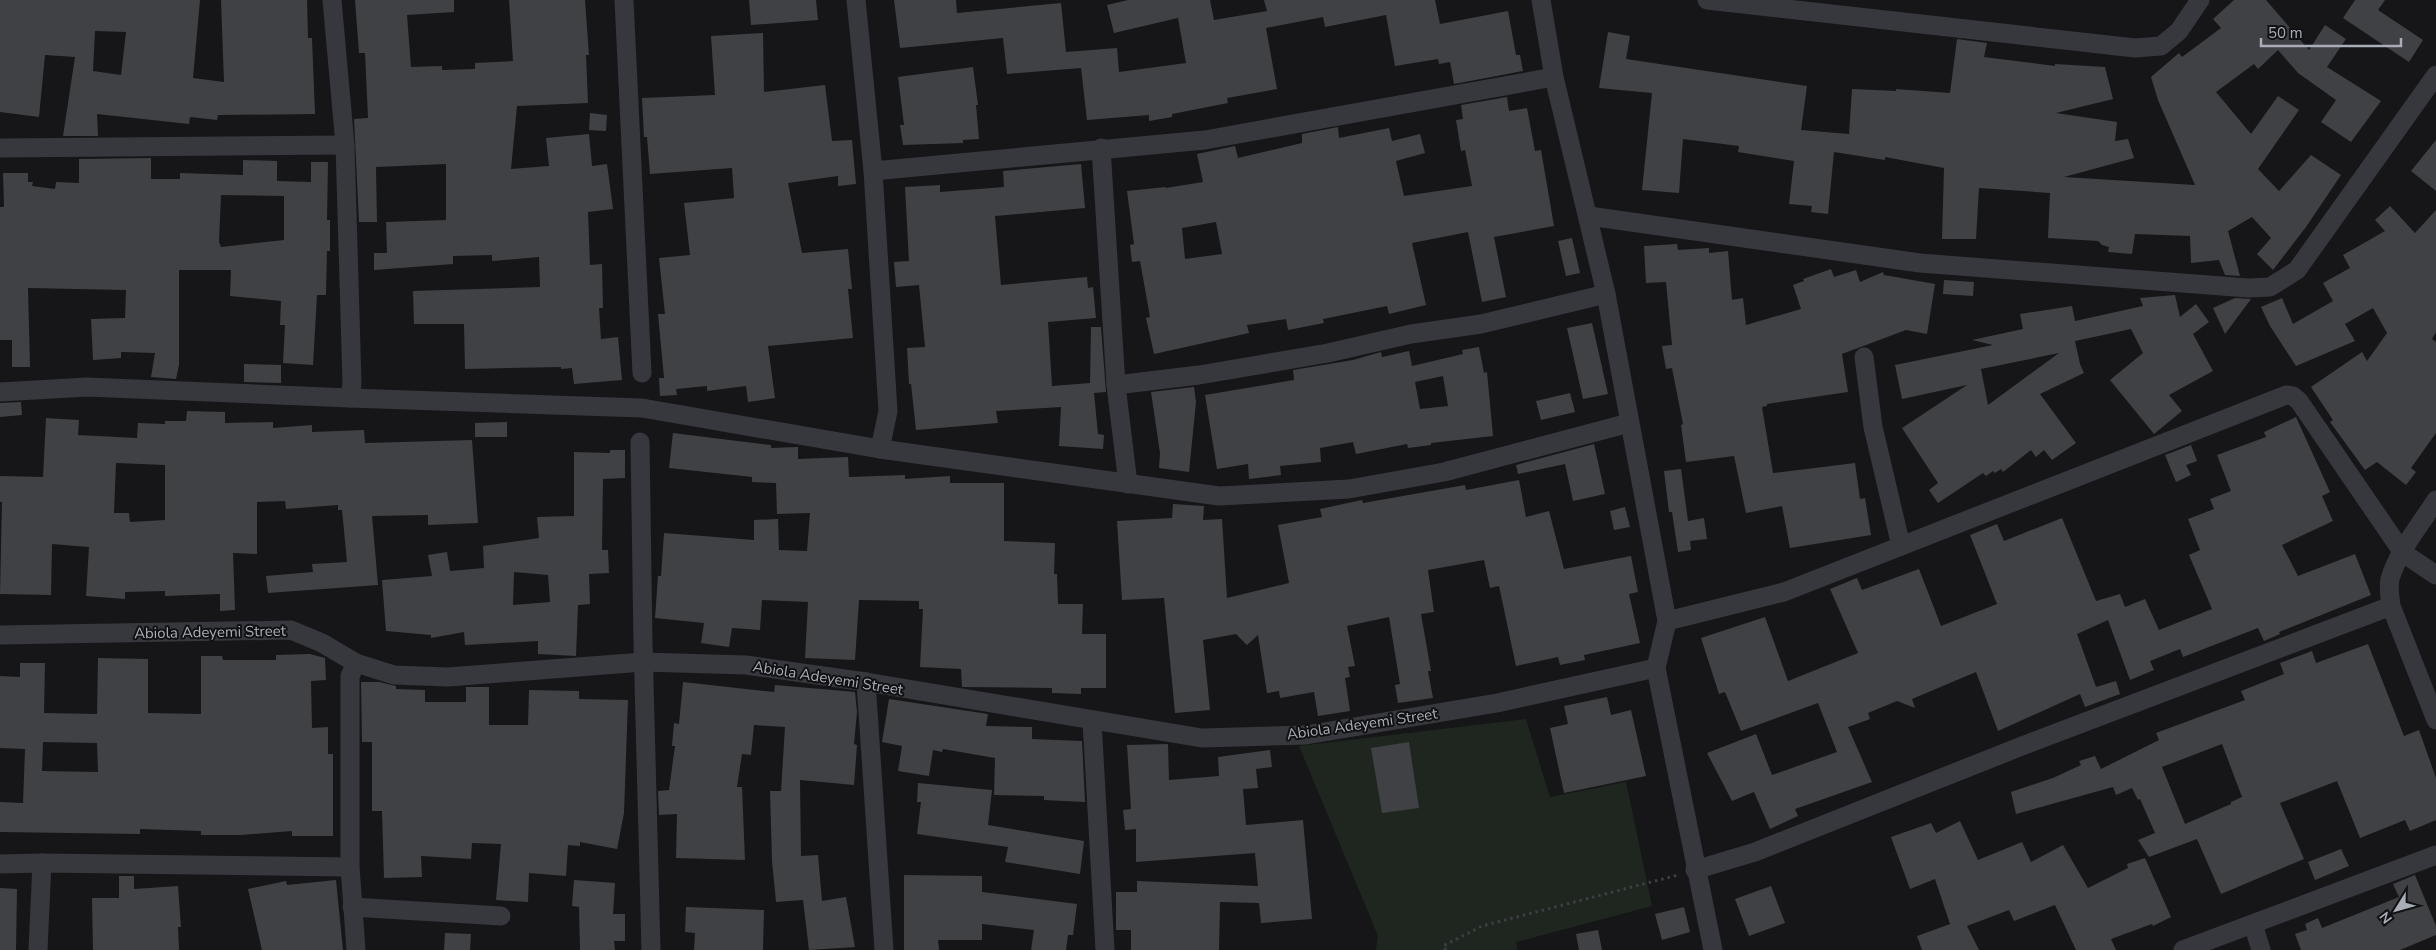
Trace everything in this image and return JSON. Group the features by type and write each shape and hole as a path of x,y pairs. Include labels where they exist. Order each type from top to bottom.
{"street":[{"path":"332,0 345,145 352,383 350,398"},
{"path":"624,0 642,373"},
{"path":"856,0 873,171 888,411 880,449"},
{"path":"1541,0 1554,76 1589,216 1606,294 1667,621 1656,668 1695,870 1713,950"},
{"path":"1707,0 2135,48 2161,46 2179,31 2200,0"},
{"path":"1589,216 1920,263 2248,288 2270,287 2297,270 2436,75"},
{"path":"873,171 1101,148 1205,140 1554,76"},
{"path":"0,148 345,145"},
{"path":"1101,148 1116,384 1128,484"},
{"path":"1116,384 1199,376 1328,353 1411,334 1481,324 1606,294"},
{"path":"1864,357 1873,427 1901,546"},
{"path":"0,392 87,386 350,398 642,408 880,449 1219,496 1350,489 1444,472 1629,423"},
{"path":"1667,621 1784,592 2286,395 2293,396 2299,401 2403,553 2436,575"},
{"path":"640,442 643,662 652,950"},
{"path":"2436,500 2403,553 2390,578 2391,606 2436,720"},
{"path":"1695,870 1755,852 2022,746 2391,606"},
{"name":"Abiola Adeyemi Street","path":"0,635 291,630 322,643 356,663 394,675 448,677 643,662 746,665 866,682 1202,738 1306,735 1497,703 1656,668"},
{"path":"356,663 350,676 350,868 356,950"},
{"path":"866,682 884,950"},
{"path":"1092,721 1106,950"},
{"path":"2183,950 2436,855"},
{"path":"38,950 42,863"},
{"path":"0,864 350,868"},
{"path":"352,907 502,916"},
{"path":"2253,924 2261,950"}],"path":[{"path":"1446,950 1443,946 1482,926 1695,870"}],"shaded area":[{"path":"1526,719 1550,797 1626,782 1652,906 1516,942 1517,950 1376,950 1378,936 1299,746"}],"building":[{"path":"0,0 200,0 193,78 224,82 221,0 307,0 308,38 312,38 315,114 218,115 217,120 190,117 189,124 97,114 98,136 63,136 75,57 45,55 39,117 0,112","holes":["95,31 126,32 121,75 93,71"]},
{"path":"355,0 454,0 454,12 407,15 411,67 442,66 442,70 475,69 475,63 513,61 509,0 585,0 589,55 586,55 588,103 517,106 511,169 549,166 546,138 589,134 592,166 607,164 613,209 588,212 590,265 602,264 603,308 599,308 601,339 618,337 622,380 574,384 572,368 561,369 561,367 465,369 464,324 414,324 413,291 540,287 539,257 492,261 492,255 453,256 453,264 374,270 374,253 387,253 386,222 446,220 446,164 376,167 377,222 359,222 354,119 368,118 365,53 359,53"},
{"path":"749,0 816,0 818,20 751,25"},
{"path":"894,0 956,0 957,13 1061,3 1066,52 1117,48 1119,72 1186,63 1178,18 1114,33 1107,5 1128,0 1210,0 1214,20 1267,11 1264,0 1435,0 1440,24 1508,11 1516,55 1520,55 1523,71 1454,84 1450,62 1439,64 1438,59 1395,66 1386,15 1325,27 1323,17 1266,28 1277,89 1227,98 1228,103 1172,114 1172,117 1149,121 1149,115 1087,120 1081,68 1007,74 1003,38 900,48"},
{"path":"2234,0 2266,0 2309,50 2325,25 2346,39 2327,67 2381,101 2351,142 2321,122 2336,100 2298,73 2278,50 2258,69 2254,64 2216,92 2251,134 2278,96 2299,110 2258,169 2279,191 2311,155 2341,175 2306,227 2273,270 2257,254 2271,238 2252,217 2228,231 2240,276 2225,275 2219,260 2191,263 2190,236 2135,234 2132,254 2108,252 2109,247 2102,245 2098,241 2048,238 2050,193 1979,188 1976,239 1942,239 1944,168 1885,157 1885,160 1834,152 1828,214 1811,212 1812,206 1789,204 1794,161 1738,152 1739,146 1683,139 1679,193 1642,190 1652,93 1599,88 1608,32 1630,36 1626,59 1807,86 1801,130 1849,134 1852,89 1896,91 1896,89 1950,93 1957,39 1987,43 1984,57 2055,66 2055,64 2105,67 2113,99 2056,113 2117,122 2115,141 2128,139 2134,158 2064,177 2195,185 2158,100 2151,77 2179,53 2182,57 2221,28 2213,19"},
{"path":"2355,0 2385,0 2378,10 2423,40 2409,62 2343,18"},
{"path":"763,33 764,92 825,85 832,141 852,140 856,184 838,186 838,176 788,183 802,253 848,249 852,289 848,289 853,338 768,346 775,398 748,402 746,386 707,391 707,386 676,389 677,395 660,396 659,378 664,378 658,314 665,314 659,258 690,255 684,203 734,198 732,168 650,174 647,137 644,137 642,98 715,95 711,36"},
{"path":"973,67 978,105 976,105 979,139 963,140 963,143 903,145 900,125 904,125 898,77"},
{"path":"1507,97 1509,111 1527,108 1535,151 1541,150 1554,226 1494,237 1506,297 1482,302 1468,232 1412,243 1426,305 1389,314 1387,306 1323,319 1324,323 1288,330 1286,319 1247,325 1249,333 1154,354 1146,318 1150,317 1140,261 1132,262 1130,245 1134,244 1127,191 1166,188 1203,182 1197,154 1235,146 1238,158 1302,143 1302,134 1338,127 1339,138 1389,128 1392,141 1420,134 1425,153 1396,161 1404,196 1472,186 1465,150 1461,151 1456,120 1463,119 1461,105","holes":["1216,222 1222,254 1185,259 1182,228"]},
{"path":"590,113 607,115 606,131 589,130"},
{"path":"2436,140 2436,191 2411,171"},
{"path":"151,158 151,179 180,179 180,173 243,175 243,160 277,161 277,181 311,182 311,162 328,162 327,220 330,220 330,251 327,251 326,295 317,295 313,365 283,363 285,325 280,325 281,301 230,296 231,270 179,270 179,365 176,379 151,377 155,353 121,352 121,358 93,360 91,319 125,318 126,290 28,288 30,367 12,367 12,340 0,340 0,207 4,207 3,173 28,173 28,182 33,182 32,186 55,189 56,182 79,183 79,159","holes":["221,195 284,196 284,240 221,247 219,242"]},
{"path":"1081,164 1085,208 995,216 1001,285 1087,277 1088,288 1093,287 1096,318 1048,322 1052,386 1090,383 1091,327 1101,327 1106,392 1094,393 1098,434 1104,435 1103,449 1059,446 1061,407 996,411 998,423 916,430 911,384 909,384 907,348 925,347 919,285 896,287 894,262 909,261 905,187 940,185 940,192 1004,187 1003,171"},
{"path":"2390,206 2415,233 2436,210 2436,332 2432,339 2436,342 2436,433 2411,468 2416,472 2406,485 2377,462 2365,470 2330,422 2333,420 2311,387 2362,352 2367,361 2387,333 2373,308 2345,324 2355,341 2296,366 2270,326 2261,307 2282,298 2293,324 2333,301 2323,283 2350,268 2343,255 2385,231 2375,220"},
{"path":"1572,238 1580,273 1566,276 1558,241"},
{"path":"1677,244 1678,250 1709,248 1709,253 1728,251 1732,300 1743,298 1746,325 1801,309 1793,285 1804,281 1803,279 1831,269 1834,277 1856,270 1860,282 1883,272 1884,275 1935,284 1927,334 1906,330 1842,354 1848,392 1767,404 1767,406 1762,407 1773,473 1855,463 1860,499 1865,498 1871,535 1790,548 1782,506 1746,513 1734,456 1686,462 1681,425 1683,424 1672,368 1666,369 1662,346 1672,345 1666,282 1646,283 1644,246"},
{"path":"1944,280 1974,282 1973,296 1943,294"},
{"path":"2175,295 2180,317 2196,304 2209,322 2193,334 2213,371 2169,395 2182,411 2154,434 2110,380 2143,353 2131,329 2075,341 2084,373 2040,394 2076,443 2052,460 2044,450 2036,457 2031,450 2003,472 2001,469 1995,473 1993,471 1986,476 1983,473 1938,503 1929,490 1938,483 1902,428 1967,385 1902,399 1895,365 1993,345 1972,340 2023,329 2020,314 2072,306 2075,321 2143,306 2140,298","holes":["2059,353 1988,405 1981,369"]},
{"path":"2235,298 2251,299 2225,334 2213,308"},
{"path":"1592,323 1608,394 1583,399 1567,328"},
{"path":"1479,347 1484,373 1487,372 1493,436 1431,443 1431,445 1408,448 1407,444 1356,454 1353,442 1320,448 1321,462 1280,466 1281,475 1249,479 1248,464 1217,469 1205,395 1294,380 1293,370 1353,360 1381,352 1382,357 1409,351 1412,366 1463,354 1462,350","holes":["1443,376 1448,406 1420,409 1415,382"]},
{"path":"244,364 281,365 281,383 244,382"},
{"path":"1194,387 1196,402 1189,472 1159,468 1160,453 1151,392"},
{"path":"1570,393 1575,412 1541,420 1536,401"},
{"path":"21,402 22,415 0,417 0,403"},
{"path":"187,411 225,412 225,423 273,422 273,428 312,425 312,432 364,430 365,443 472,440 478,523 428,525 428,515 372,516 378,585 268,593 266,576 313,572 312,564 347,562 342,510 338,510 338,505 286,509 285,501 257,502 257,554 233,553 235,610 220,611 220,594 165,596 165,591 125,592 125,599 86,596 89,547 52,544 51,595 0,594 2,502 0,502 0,476 43,477 46,418 79,420 78,435 137,438 138,423 165,424 165,421 186,421","holes":["116,463 165,465 165,520 130,522 129,513 114,513"]},
{"path":"2296,417 2330,492 2322,496 2333,521 2282,545 2298,576 2355,554 2371,595 2279,632 2280,634 2264,641 2258,628 2183,657 2180,649 2150,661 2154,670 2130,680 2108,620 2077,634 2096,687 2116,681 2120,694 2085,707 2080,694 1998,731 1976,672 1912,699 1915,708 1897,701 1868,713 1870,719 1848,727 1872,782 1795,809 1798,816 1770,829 1754,792 1732,801 1707,753 1756,734 1772,775 1837,752 1818,703 1741,731 1725,692 1719,694 1701,638 1765,617 1788,681 1858,653 1830,589 1857,578 1862,590 1919,569 1941,626 1997,604 1970,535 1997,524 2004,541 2062,518 2096,601 2120,594 2125,607 2145,599 2159,630 2212,609 2189,555 2200,550 2188,519 2214,509 2210,499 2231,491 2217,455 2266,437 2264,432"},
{"path":"507,422 507,437 475,437 475,423"},
{"path":"673,433 771,445 771,448 798,447 798,459 848,457 849,477 905,475 905,479 950,476 950,483 1004,483 1004,541 1055,543 1054,574 1057,574 1058,604 1083,604 1082,634 1106,634 1106,688 1081,688 1081,694 1052,693 1052,688 962,687 961,669 920,667 923,609 919,609 919,601 859,600 855,660 805,658 808,602 762,600 760,630 732,628 729,647 701,643 704,623 655,618 658,576 661,576 664,533 754,540 754,520 778,519 779,550 807,551 810,513 777,514 776,483 752,482 752,477 669,468"},
{"path":"1594,444 1605,494 1573,501 1565,464 1518,474 1516,465"},
{"path":"2191,445 2197,461 2186,465 2191,475 2176,482 2165,455"},
{"path":"610,450 625,450 625,478 603,479 602,550 608,550 609,573 589,574 590,604 578,605 576,656 538,654 538,641 465,645 464,632 431,638 431,635 386,631 382,580 432,576 428,555 447,552 450,571 484,568 483,546 539,538 537,517 574,516 574,452 610,453","holes":["514,572 548,575 550,602 513,605"]},
{"path":"1681,469 1688,521 1704,518 1707,539 1690,541 1691,550 1678,552 1672,512 1669,512 1664,471"},
{"path":"1519,480 1526,517 1549,511 1564,569 1631,556 1638,592 1629,594 1640,643 1584,655 1585,660 1560,665 1558,657 1516,666 1499,586 1490,588 1484,560 1428,570 1434,612 1421,614 1431,671 1428,671 1433,698 1398,703 1395,685 1400,684 1389,617 1347,626 1355,666 1348,667 1350,677 1345,678 1350,711 1318,716 1314,692 1280,698 1279,691 1267,693 1258,635 1247,645 1236,634 1203,640 1210,710 1175,713 1164,598 1122,600 1117,521 1172,518 1173,504 1204,506 1203,520 1222,519 1227,598 1289,583 1278,525 1322,517 1320,509 1362,500 1363,503 1465,485 1466,490"},
{"path":"1625,507 1630,527 1614,530 1610,511"},
{"path":"2368,644 2404,736 2419,730 2436,778 2436,820 2410,831 2405,820 2360,838 2337,781 2280,803 2304,859 2221,894 2197,839 2149,857 2138,840 2155,833 2140,799 2138,800 2132,788 2116,795 2113,787 2016,814 2011,792 2053,778 2081,765 2079,761 2095,756 2101,769 2159,740 2156,733 2245,700 2241,691 2284,674 2280,663 2312,651 2316,663","holes":["2222,744 2242,797 2231,802 2231,804 2185,824 2162,767"]},
{"path":"310,654 325,658 326,680 311,681 312,728 328,727 328,754 333,754 333,836 292,836 292,831 241,835 201,835 201,831 140,829 140,834 0,832 0,802 23,803 25,749 0,748 0,676 20,677 20,663 45,663 44,713 97,714 98,658 148,659 148,713 201,714 201,656 222,656 223,660 276,660 276,655","holes":["43,742 97,743 98,772 42,771"]},
{"path":"361,682 379,682 396,686 396,689 425,690 425,702 466,702 466,687 489,687 489,725 528,725 529,690 579,691 579,699 628,700 624,813 617,849 580,842 580,846 568,845 566,876 529,873 528,902 496,900 501,844 472,843 471,859 421,856 422,877 384,878 382,811 372,811 372,742 362,742"},
{"path":"683,682 774,692 775,685 855,692 857,712 854,744 857,745 854,785 800,780 801,856 818,855 822,901 846,897 855,947 809,950 803,900 776,902 772,861 770,791 781,791 785,727 754,725 751,755 742,754 737,787 742,787 745,860 676,858 677,814 659,815 658,791 669,790 675,746 672,746 674,723 679,724"},
{"path":"1607,697 1611,715 1631,710 1646,776 1564,793 1550,728 1568,724 1564,706"},
{"path":"889,699 988,714 986,726 1032,727 1032,739 1082,741 1085,802 1044,800 1044,796 994,795 995,758 943,749 942,752 933,750 929,776 898,771 902,746 882,742"},
{"path":"1409,742 1419,808 1382,813 1371,748"},
{"path":"1168,744 1169,780 1219,776 1218,757 1270,750 1272,767 1256,769 1258,788 1243,789 1246,825 1303,820 1312,919 1261,923 1259,903 1220,902 1219,950 1131,950 1131,930 1116,930 1116,892 1137,892 1137,881 1258,886 1255,853 1136,862 1136,829 1125,830 1123,810 1131,809 1127,745"},
{"path":"918,783 992,790 988,825 1084,841 1080,874 1005,862 1008,847 917,834 921,802 917,802"},
{"path":"1960,821 1978,860 2022,842 2031,862 2063,845 2088,888 2128,868 2127,864 2145,858 2171,917 2153,926 2152,924 2111,939 2116,950 2076,950 2055,905 2014,921 2009,910 1967,926 1979,950 1922,950 1917,936 1950,924 1935,879 1910,889 1891,837 1931,823 1936,833"},
{"path":"2341,849 2349,866 2315,880 2308,862"},
{"path":"904,875 982,876 982,892 1077,904 1073,935 1068,935 1066,950 1031,950 1034,930 982,924 982,940 938,940 939,950 904,950"},
{"path":"2415,875 2436,926 2436,935 2400,950 2301,950 2295,934 2307,930 2305,924 2318,918 2322,928 2399,897 2393,884"},
{"path":"119,876 134,876 134,889 178,886 181,927 178,927 179,950 93,950 92,898 119,898"},
{"path":"336,880 343,950 262,950 248,889 286,881 287,885"},
{"path":"574,880 615,883 613,914 625,914 625,941 614,941 615,950 580,950 579,907 572,906"},
{"path":"1771,886 1785,923 1749,936 1735,899"},
{"path":"0,888 17,889 16,950 0,950"},
{"path":"686,907 764,910 763,950 694,950 695,933 685,932"},
{"path":"1684,907 1690,932 1662,940 1655,914"},
{"path":"1598,930 1602,950 1579,950 1576,934"},
{"path":"445,933 471,934 470,950 444,950"}]}
